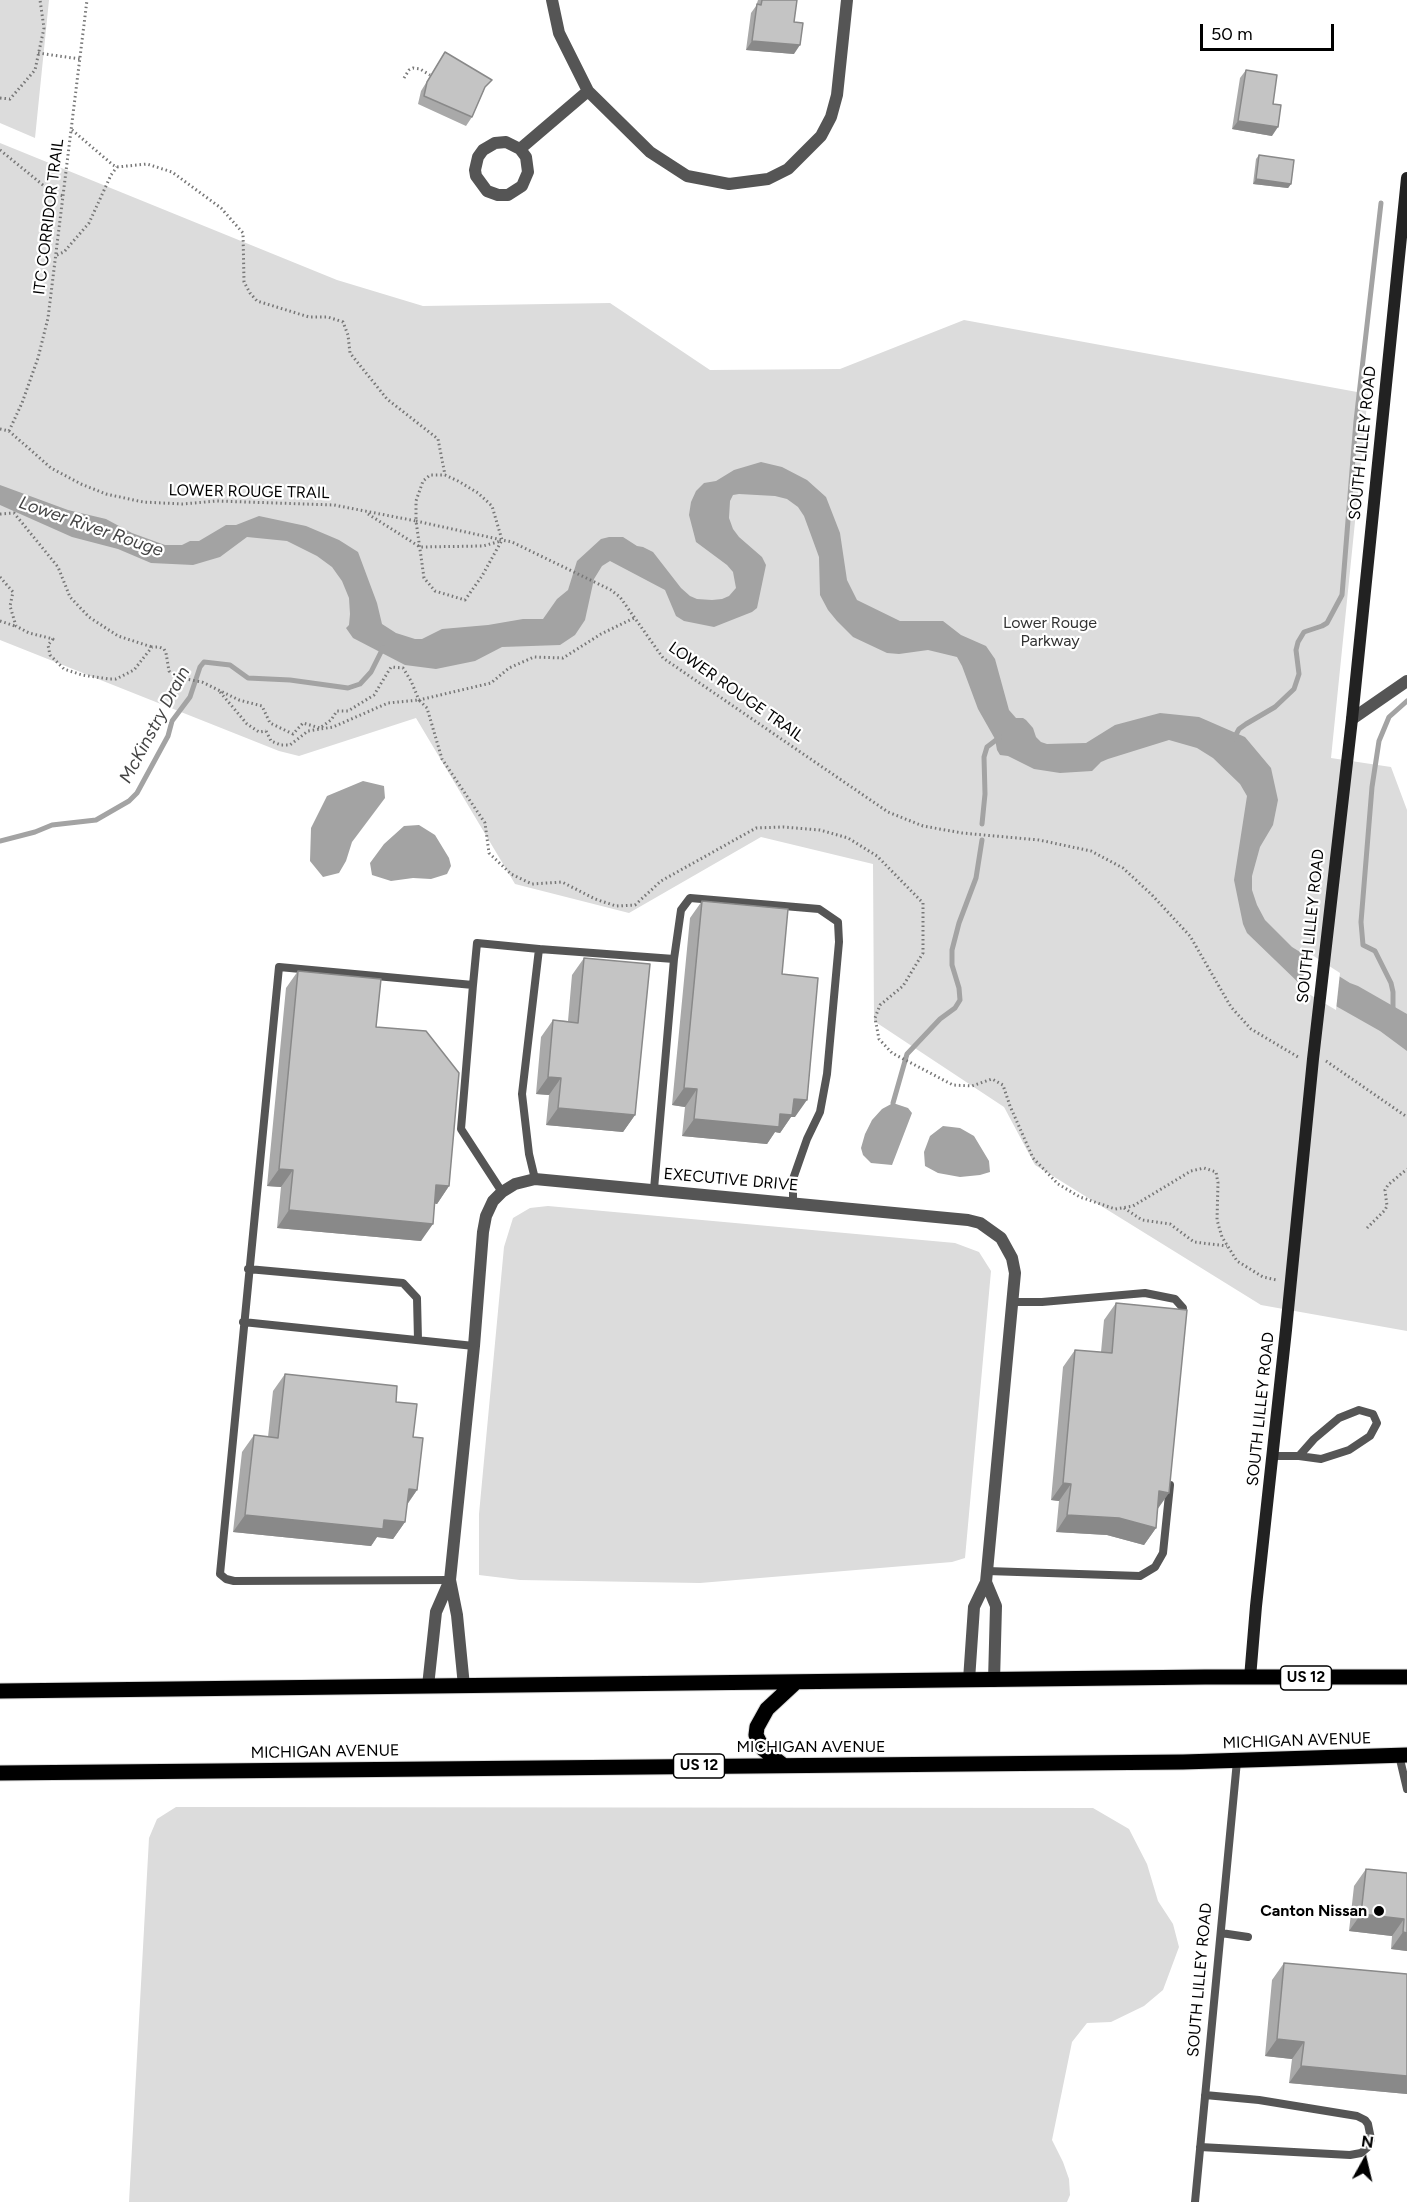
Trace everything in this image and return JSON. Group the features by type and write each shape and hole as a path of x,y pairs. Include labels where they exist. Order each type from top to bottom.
{"main road":[{"name":"US 12","path":"0,1690 1407,1677"},
{"path":"783,1765 763,1749 756,1735 757,1727 767,1709 795,1683"},
{"name":"MICHIGAN AVENUE","path":"0,1773 1237,1761 1403,1755"}],"street":[{"path":"552,0 559,33 588,91 650,152 687,176 729,184 768,180 788,169 821,136 831,117 837,94 847,0"},
{"path":"520,149 588,91"},
{"path":"507,142 520,149 526,157 528,172 522,186 508,195 498,195 487,191 476,176 475,170 483,150 495,143 507,142"},
{"name":"SOUTH LILLEY ROAD","path":"1250,1678 1407,178"},
{"path":"1352,719 1407,681"},
{"name":"EXECUTIVE DRIVE","path":"502,1192 515,1184 535,1179 654,1189 980,1223 1001,1238 1012,1258 1015,1273 1013,1302 987,1576 974,1607 969,1680"},
{"path":"464,1686 457,1615 450,1580 474,1346 483,1232 486,1216 493,1201 502,1192"},
{"name":"EXECUTIVE DRIVE","path":"987,1576 996,1606 994,1681"},
{"path":"428,1686 436,1612 450,1580"}],"lane":[{"path":"654,1189 674,958 681,910 690,898 819,909 838,922 839,942 827,1074 820,1112 807,1139 793,1179 793,1202"},
{"path":"502,1192 461,1129 477,943 674,958"},
{"path":"535,1179 529,1154 522,1094 539,949"},
{"path":"450,1580 234,1581 220,1574 279,967 473,985"},
{"path":"248,1269 403,1283 417,1298 418,1340"},
{"path":"1013,1302 1042,1302 1145,1293 1175,1299 1183,1308 1182,1330"},
{"path":"243,1322 474,1346"},
{"path":"1273,1456 1321,1459 1349,1450 1370,1436 1377,1423 1373,1414 1359,1410 1340,1418 1314,1439 1299,1456"},
{"path":"987,1576 1140,1576 1155,1567 1163,1553 1170,1482"},
{"path":"1403,1755 1407,1789"},
{"name":"SOUTH LILLEY ROAD","path":"1195,2202 1237,1761"},
{"path":"1221,1933 1248,1937"},
{"path":"1200,2147 1350,2155 1361,2153 1368,2147 1371,2139 1368,2124 1357,2116 1259,2100 1205,2095"}],"path":[{"path":"0,98 10,99 35,70 44,28 40,0"},
{"name":"ITC CORRIDOR TRAIL","path":"9,431 38,358 48,318 87,0"},
{"path":"38,53 81,58"},
{"path":"404,78 413,68 430,75"},
{"path":"72,130 105,160 117,167 147,164 172,172 221,208 243,233 244,282 249,293 258,301 309,317 328,317 343,322 348,335 350,353 387,399 438,439 445,475"},
{"path":"0,150 54,194 64,196"},
{"path":"57,255 64,252 89,223 117,167"},
{"name":"LOWER ROUGE TRAIL","path":"0,429 9,431 51,468 106,494 143,502 182,504 217,501 334,505 512,542 566,568 611,590 620,597 663,658 888,812 923,826 962,833 1040,840 1091,851 1123,868 1190,936 1231,1007 1251,1029 1293,1056 1300,1058"},
{"path":"430,475 445,475 478,493 492,506 502,540 482,576 465,600 435,591 424,578 416,521 416,501 423,481 430,475"},
{"path":"365,512 420,547 483,546 502,540"},
{"path":"0,514 14,513 58,567 70,597 89,617 118,636 164,649 169,671 175,676 202,682 239,700 262,706 270,723 293,734 303,723 320,728"},
{"path":"0,577 13,592 10,606 16,626"},
{"path":"266,731 271,741 281,745 290,745 308,731 320,728 331,720 337,711 348,711 374,695 391,667 403,668 418,700 491,683 509,668 534,657 563,657 601,634 634,618"},
{"path":"0,621 29,633 53,639 48,645 50,655 64,669 109,679 127,675 134,670 152,647"},
{"path":"218,690 247,724 259,732 266,731"},
{"path":"266,731 270,723"},
{"path":"1326,1061 1407,1117"},
{"path":"1367,1228 1387,1206 1384,1190 1407,1169"},
{"path":"1123,1207 1142,1220 1170,1224 1194,1242 1228,1246"}],"green space":[{"path":"0,0 49,0 35,138 0,123"},
{"name":"Lower Rouge Parkway","path":"0,143 337,280 423,306 610,303 710,370 840,369 964,320 1368,394 1331,758 1391,767 1407,810 1407,1331 1261,1305 1035,1165 1004,1107 874,1021 873,864 761,837 629,913 515,884 416,718 299,756 279,751 0,640"},
{"path":"548,1206 955,1243 979,1252 991,1271 965,1558 952,1562 700,1583 520,1580 479,1575 479,1514 504,1247 513,1218 530,1208"},
{"path":"176,1807 1093,1808 1129,1829 1147,1864 1158,1901 1173,1924 1179,1947 1163,1990 1144,2006 1111,2022 1087,2023 1072,2042 1052,2140 1069,2179 1070,2195 1067,2202 129,2202 149,1838 157,1819"}],"water":[{"name":"Lower River Rouge","path":"761,462 782,467 807,480 826,497 840,533 847,580 857,600 900,621 943,621 961,635 986,646 995,659 1009,710 1016,718 1026,720 1041,742 1047,744 1086,743 1115,725 1160,713 1199,717 1245,737 1271,768 1278,800 1273,825 1260,847 1252,876 1252,890 1257,905 1265,920 1292,947 1350,983 1407,1014 1407,1051 1380,1031 1304,988 1247,933 1234,880 1247,796 1240,784 1213,758 1197,748 1169,740 1108,759 1092,771 1060,773 1034,769 1008,756 1000,755 995,739 978,709 957,657 928,650 899,654 887,653 853,637 837,621 820,595 819,557 804,516 798,507 787,499 739,494 733,495 730,501 729,518 733,529 762,557 766,565 757,608 752,612 714,627 684,621 676,616 665,590 610,561 602,566 594,579 585,620 575,635 560,645 502,647 475,661 436,669 405,665 353,638 346,628 349,625 349,598 342,581 332,567 317,556 287,541 247,537 220,557 193,565 151,563 118,549 72,537 0,505 0,485 68,510 106,519 132,533 165,545 182,545 190,541 199,541 226,525 236,525 259,516 306,526 339,540 358,552 377,603 382,624 396,633 422,639 442,629 523,619 543,619 557,599 568,590 577,561 601,539 609,537 623,537 653,552 690,596 712,600 729,596 736,588 733,572 696,542 689,515 691,502 696,491 704,483 716,481 734,470"},
{"path":"363,781 384,786 385,798 352,842 346,861 339,873 323,877 310,861 311,828 327,796"},
{"path":"419,825 435,835 449,858 451,866 447,874 431,879 413,878 391,881 372,875 370,863 384,844 404,826"},
{"path":"893,1103 908,1108 912,1113 892,1165 871,1163 863,1155 861,1148 865,1134 872,1120 882,1109"},
{"path":"943,1126 960,1128 974,1136 989,1161 990,1172 960,1177 938,1173 925,1166 924,1152 930,1136"}],"pier":[{"path":"1306,951 1340,973 1336,1010 1302,990"}],"building":[{"path":"762,0 797,0 794,22 803,23 800,45 752,41 757,4 761,5"},
{"path":"445,52 492,80 485,87 472,117 424,96 427,82"},
{"path":"1246,70 1277,75 1273,104 1281,105 1278,127 1238,121"},
{"path":"1259,155 1294,160 1291,184 1256,179"},
{"path":"702,901 788,909 782,974 818,978 807,1100 794,1099 792,1115 780,1114 779,1127 694,1119 697,1089 684,1088"},
{"path":"584,958 650,964 635,1115 558,1108 561,1078 548,1077 553,1020 578,1023"},
{"path":"298,971 381,979 376,1027 426,1031 459,1073 449,1186 436,1185 433,1224 289,1210 293,1170 279,1169"},
{"path":"1116,1303 1187,1310 1169,1493 1159,1491 1156,1528 1119,1518 1067,1515 1071,1484 1063,1483 1075,1350 1112,1353"},
{"path":"285,1374 397,1386 396,1402 417,1404 413,1437 423,1438 417,1490 409,1489 405,1522 384,1520 383,1529 245,1515 254,1435 278,1438"},
{"path":"1366,1869 1407,1873 1407,1933 1403,1932 1404,1919 1361,1914"},
{"path":"1284,1963 1407,1974 1407,2076 1301,2066 1304,2042 1277,2039"}],"waterway":[{"path":"1233,740 1239,729 1275,707 1294,689 1299,674 1296,650 1298,642 1304,632 1327,623 1342,595 1356,421 1381,203"},
{"name":"McKinstry Drain","path":"0,841 52,825 96,820 129,801 137,793 168,736 172,721 190,697 200,667 204,662 230,665 248,678 290,680 348,688 360,684 371,672 383,648"},
{"path":"1393,1012 1391,983 1375,951 1363,945 1361,922 1372,787 1379,741 1389,717 1407,701"},
{"path":"982,824 985,794 984,757 987,747 1000,737"},
{"path":"893,1103 907,1054 940,1019 955,1008 960,1000 952,965 952,950 959,923 976,878 982,840"}],"place":[{"name":"Canton Nissan","path":"1379,1911"}]}
